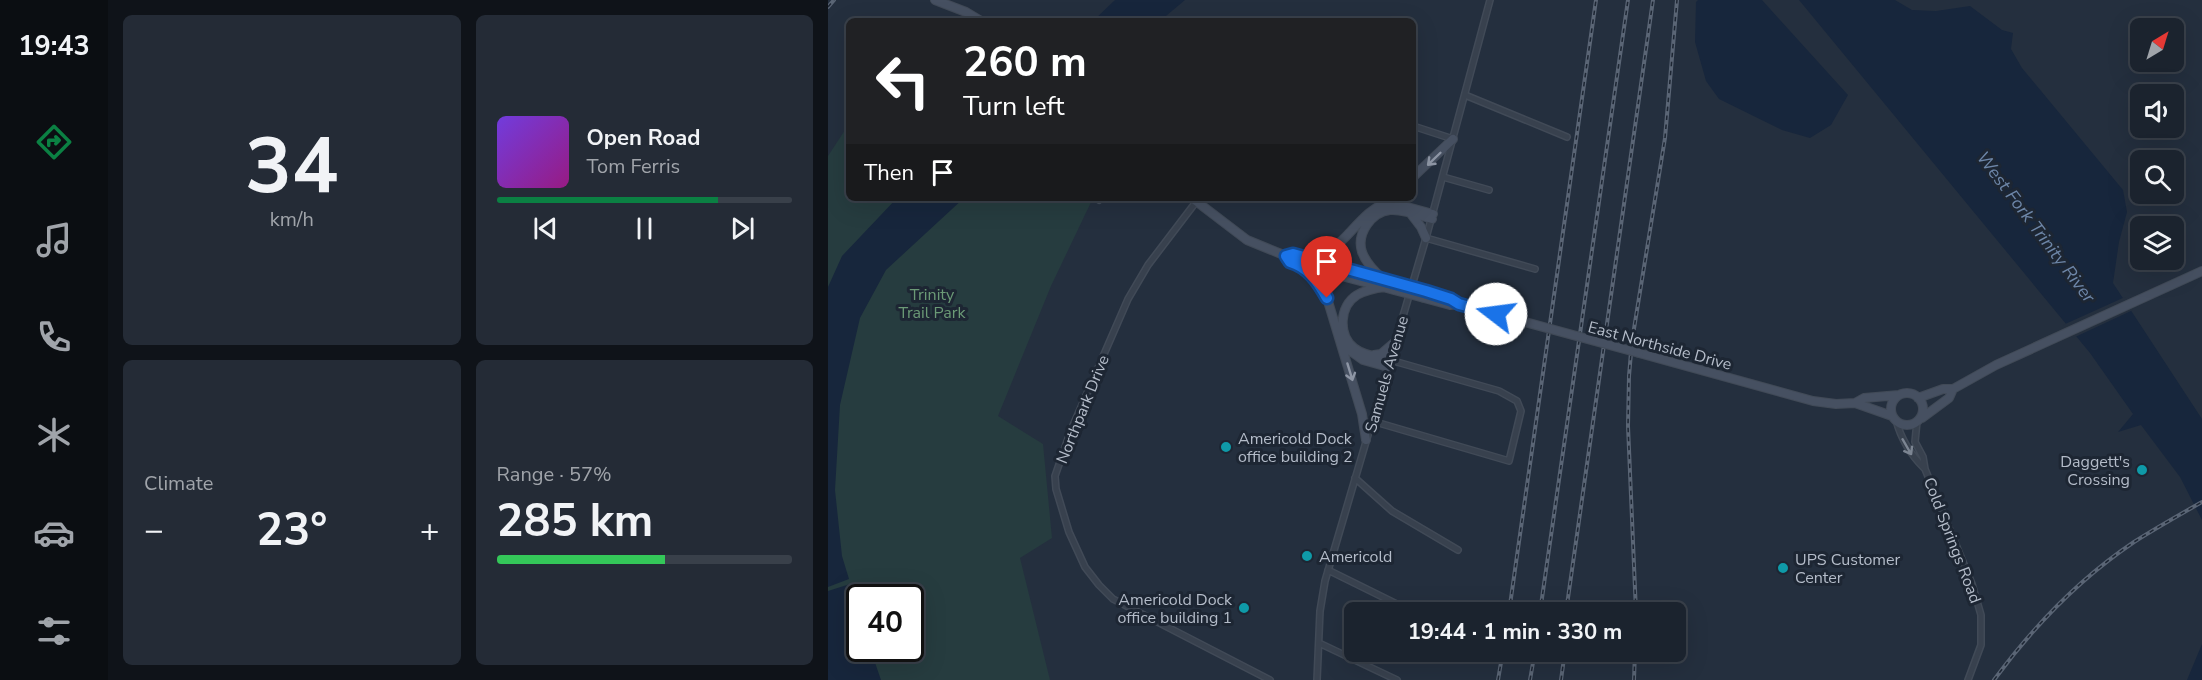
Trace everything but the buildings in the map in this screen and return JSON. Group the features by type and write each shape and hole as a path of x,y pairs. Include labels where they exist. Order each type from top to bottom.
{"street":[{"path":"935,0 976,18"},
{"name":"Samuels Avenue","path":"1317,680 1321,604 1328,570 1426,238 1490,0"},
{"path":"1465,94 1567,137"},
{"path":"1416,127 1453,138 1416,174"},
{"path":"1443,177 1490,190"},
{"name":"Northpark Drive","path":"1195,201 1148,265 1128,299 1071,430 1055,476 1056,489 1069,531 1085,567 1113,598 1270,680"},
{"name":"East Northside Drive","path":"1198,201 1247,240 1286,256 1293,254 1302,262 1425,294 1449,305 1459,304 1814,401 1836,404 1855,403 1894,418"},
{"path":"1366,440 1362,414 1327,298 1302,262 1333,249 1386,201"},
{"path":"1381,205 1400,205 1432,216"},
{"path":"1389,363 1361,353 1349,344 1344,333 1343,316 1354,297 1384,283 1362,252 1361,242 1372,218 1383,212 1395,210 1432,216"},
{"path":"1410,213 1418,222 1426,238 1535,269"},
{"path":"1918,398 1943,389 1953,389 2010,359 2202,271"},
{"path":"1372,356 1381,354 1395,342"},
{"path":"1342,345 1364,360 1389,363 1499,391 1517,401 1521,411 1509,461 1372,421"},
{"path":"1918,420 1923,410 1918,398 1912,393 1899,395 1891,405 1894,418 1905,425 1918,420 1949,398 1953,389"},
{"name":"East Northside Drive","path":"1855,403 1864,398 1899,395"},
{"name":"Cold Springs Road","path":"1894,418 1899,434 1911,455 1925,469"},
{"name":"Cold Springs Road","path":"1918,420 1915,442 1923,457 1925,469 1972,584 1981,615 1980,645 1968,680"},
{"path":"1355,478 1398,515 1458,550"},
{"path":"1328,570 1393,602"},
{"path":"1319,643 1396,680"}],"green space":[{"name":"Trinity Trail Park","path":"846,129 846,201 1092,201 1051,286 998,416 1043,444 1052,538 1020,558 1050,680 828,680 828,156"}],"water":[{"path":"1115,0 1185,0 1164,18 1096,18"},
{"path":"1698,0 1762,0 1848,95 1831,125 1810,138 1782,130 1719,99 1706,81 1695,42 1696,2"},
{"name":"West Fork Trinity River","path":"1799,0 1895,0 1912,10 1936,11 1970,6 2002,30 2013,33 2011,49 2022,68 2123,190 2127,212 2119,242 2113,283 2202,419 2202,520 2180,477 2141,425 2118,432 2133,414 2090,353"},
{"path":"894,201 961,201 886,270 860,318 840,405 835,490 842,556 849,579 828,587 828,287 842,256"},
{"path":"846,585 846,662 875,662 881,680 828,680 828,591"},
{"path":"2202,644 2202,680 2187,680"}],"pier":[{"path":"2125,297 2133,310 2073,338 2063,325"}],"railway":[{"path":"828,7 834,0"},
{"path":"1510,602 1596,0"},
{"path":"1541,602 1628,0"},
{"path":"1567,602 1653,0"},
{"path":"1636,602 1628,426 1629,376 1632,341 1665,138 1677,0"},
{"path":"1994,680 2041,623 2094,572 2134,542 2202,502"},
{"path":"1498,680 1501,662"},
{"path":"1530,680 1533,662"},
{"path":"1561,680 1563,662"},
{"path":"1634,680 1635,662"}],"place":[{"name":"Americold Dock office building 2","path":"1226,447"},
{"name":"Daggett's Crossing","path":"2142,470"},
{"name":"Americold","path":"1307,556"},
{"name":"UPS Customer Center","path":"1783,568"},
{"name":"Americold Dock office building 1","path":"1244,608"}],"route":[{"path":"1327,298 1313,276 1299,265 1290,262 1286,256 1293,254 1426,291 1459,304 1496,314"}]}
